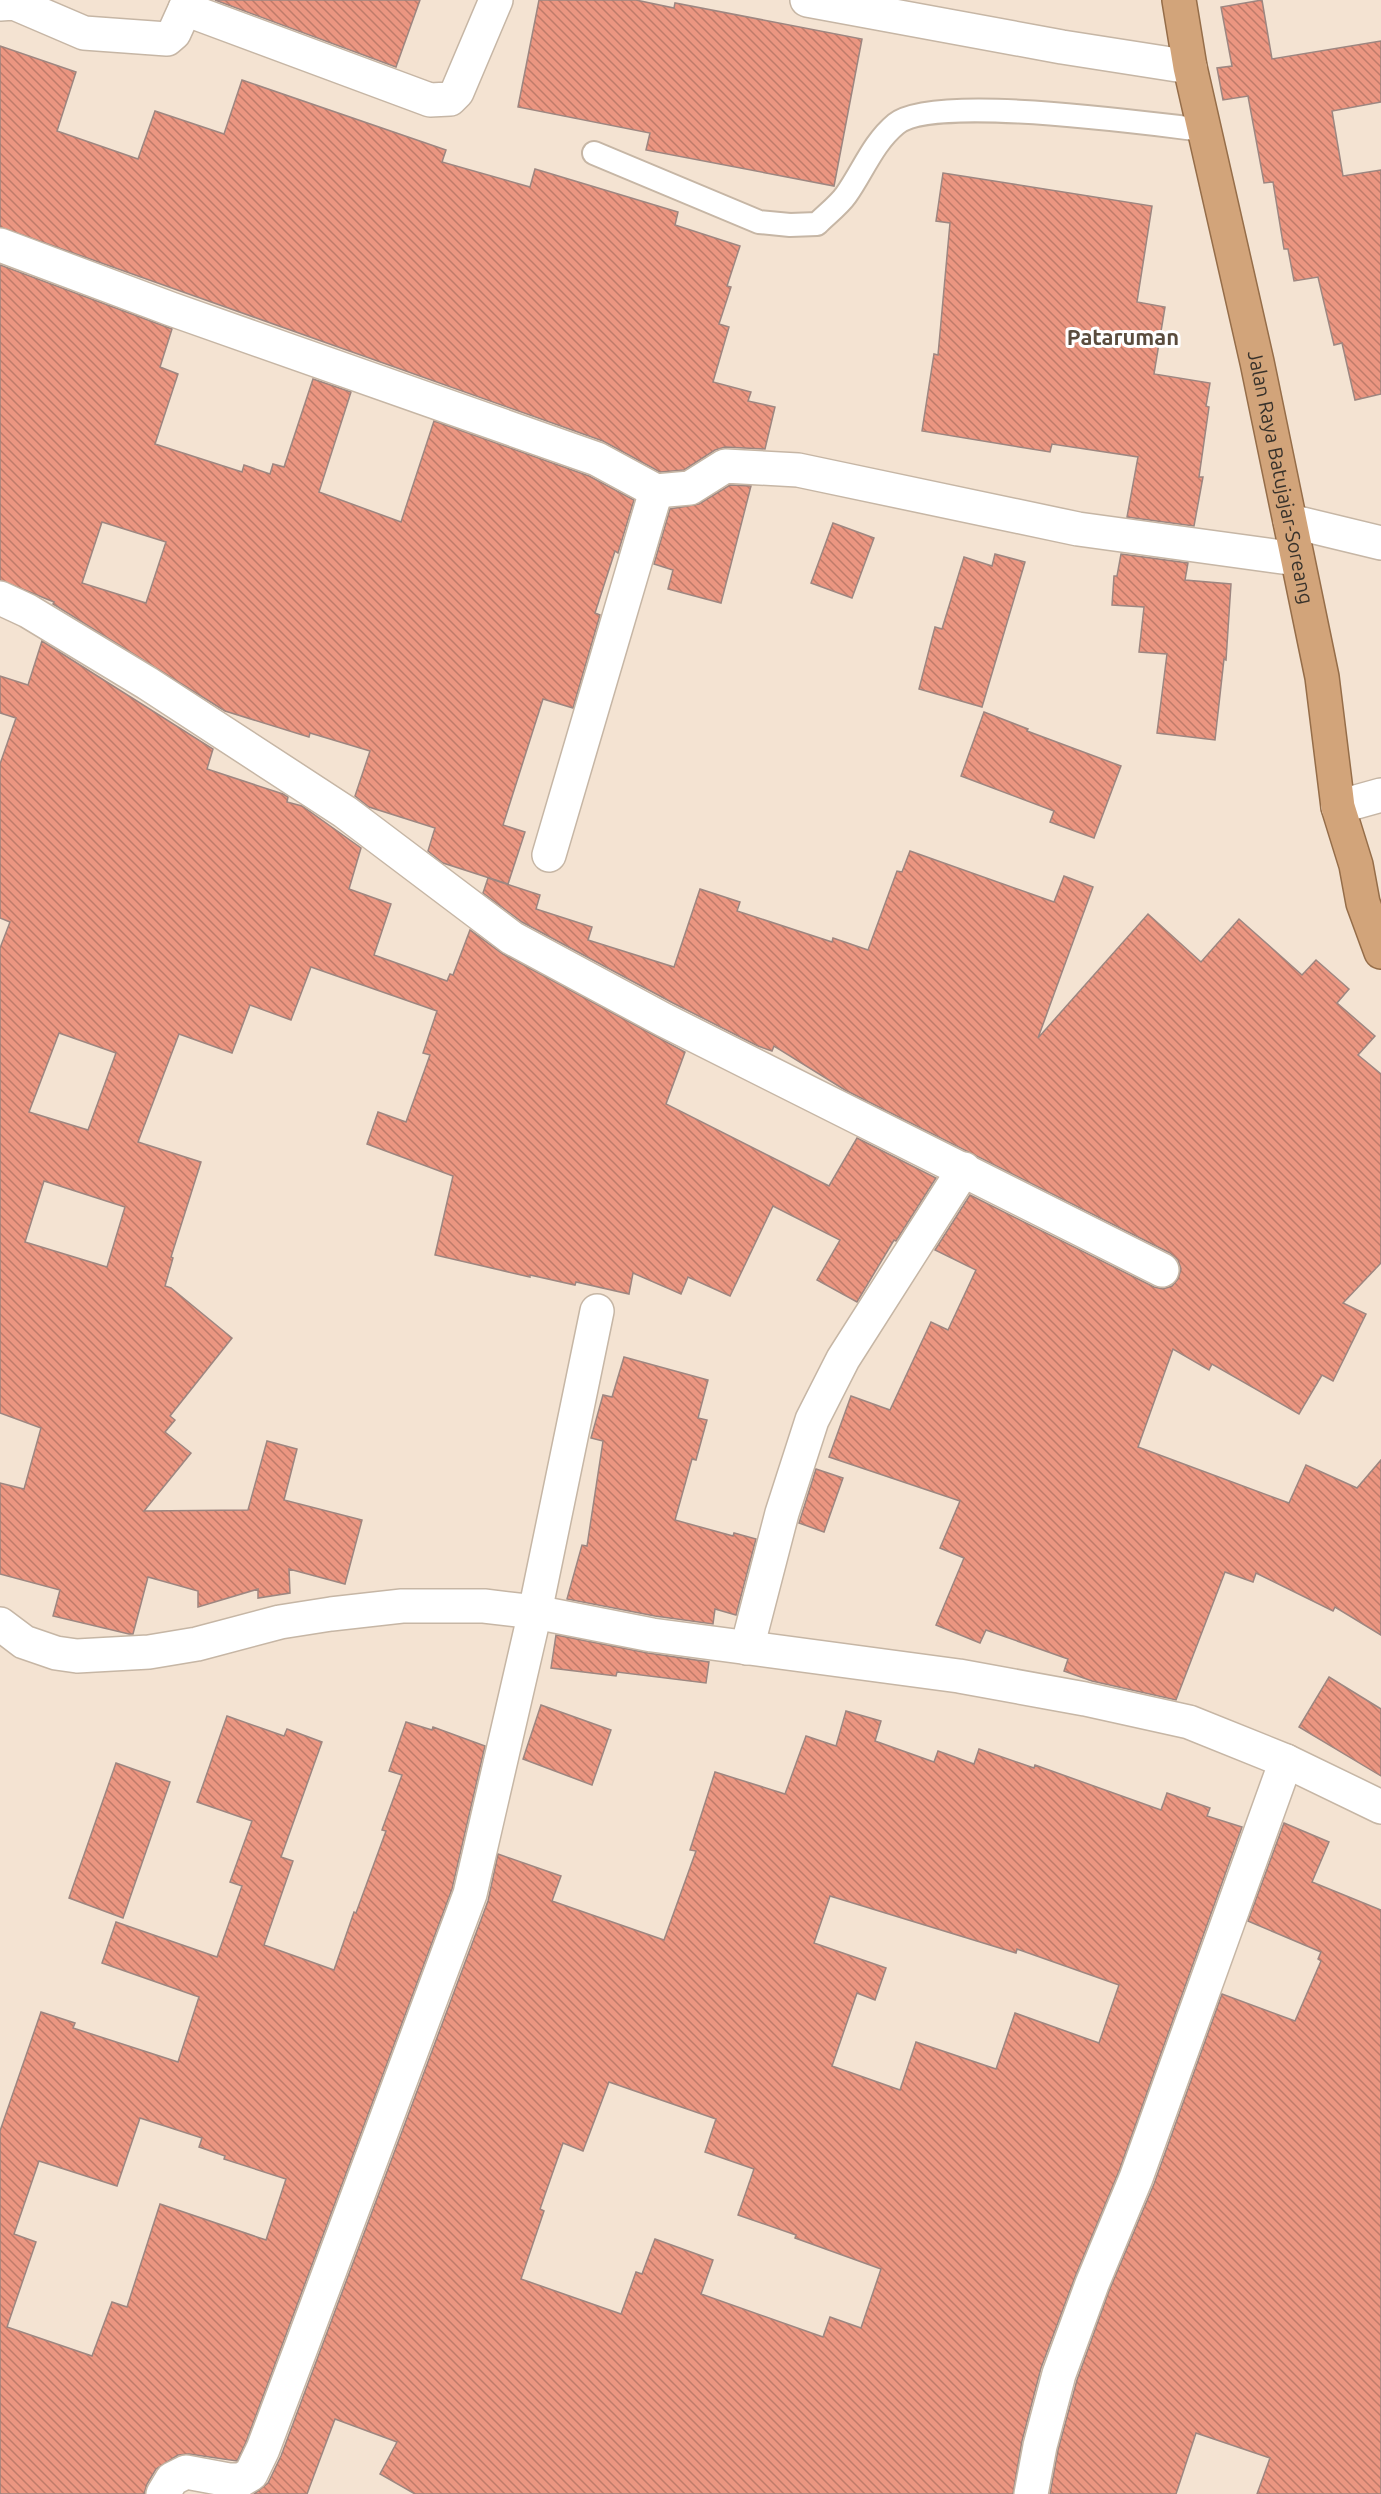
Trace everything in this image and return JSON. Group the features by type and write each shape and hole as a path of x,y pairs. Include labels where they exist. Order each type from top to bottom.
{"highway":[{"name":"Jalan Raya Batujajar-Soreang","path":"1179,0 1190,67 1257,362 1322,677 1338,807 1356,865 1363,903 1381,952"}],"street":[{"path":"0,4 14,3 84,33 167,39 174,33 187,4 430,100 450,99 457,92 496,0"},
{"path":"807,0 1062,47 1190,67"},
{"path":"0,244 171,309 597,459 656,491 690,488 725,465 798,470 1078,529 1297,559"},
{"path":"549,855 656,491"},
{"path":"1290,521 1381,543"},
{"path":"0,598 28,611 147,683 345,812 512,938 664,1020 1162,1270"},
{"path":"1338,807 1381,795"},
{"path":"747,1648 782,1513 812,1420 843,1359 964,1169"},
{"path":"163,2494 172,2479 186,2472 229,2480 241,2480 251,2474 263,2450 470,1894 535,1612 597,1311"},
{"path":"0,1624 24,1642 57,1653 77,1656 149,1652 197,1644 280,1622 402,1606 484,1606 535,1612 652,1635 958,1676 1084,1699 1189,1722 1286,1761 1381,1807"},
{"path":"1031,2494 1040,2446 1059,2374 1092,2284 1136,2178 1286,1761"}],"lane":[{"path":"594,153 759,222 817,224 846,196 869,154 898,123 938,111 1025,112 1205,130"}],"building":[{"path":"215,0 420,0 396,67"},
{"path":"539,0 636,0 674,8 675,3 862,39 834,186 646,150 650,133 518,107"},
{"path":"1262,0 1272,59 1381,41 1381,102 1332,111 1343,176 1381,170 1381,394 1355,400 1342,343 1334,345 1318,277 1294,281 1288,249 1284,249 1273,182 1264,183 1248,96 1223,100 1217,68 1232,66 1221,7"},
{"path":"0,46 76,72 57,131 138,159 155,111 224,134 242,80 446,150 442,162 530,187 535,169 678,212 675,225 740,246 727,286 731,287 719,324 729,327 713,382 751,392 748,401 775,407 765,449 725,447 715,450 684,470 660,472 603,441 0,227"},
{"path":"943,173 1152,206 1137,302 1165,307 1154,374 1210,383 1199,477 1203,477 1194,526 1127,517 1138,457 1052,444 1050,452 922,431 934,354 938,355 950,223 936,221"},
{"path":"0,265 172,329 160,367 178,374 155,444 242,472 244,465 270,474 273,464 284,467 313,379 351,392 319,492 401,522 434,421 589,476 634,500 618,553 615,551 595,613 600,615 573,708 543,699 503,825 525,832 508,884 443,863 428,851 435,828 369,807 355,796 370,751 310,733 309,737 225,711 53,604 54,602 0,580","holes":["102,522 166,542 146,603 82,583"]},
{"path":"730,485 751,486 721,603 668,589 673,570 654,564 670,509 699,504"},
{"path":"833,523 874,538 852,598 811,583"},
{"path":"995,554 1025,562 982,707 919,689 935,627 942,629 964,557 992,566"},
{"path":"1121,554 1188,563 1185,580 1231,584 1226,660 1224,659 1215,740 1157,733 1167,654 1139,652 1144,607 1112,605 1114,576 1117,576"},
{"path":"42,641 213,749 207,769 283,794 288,797 287,802 302,806 361,848 349,889 391,904 374,955 447,981 450,974 453,975 470,930 503,954 685,1052 666,1104 829,1186 857,1138 936,1178 896,1241 894,1240 857,1302 817,1280 840,1240 773,1206 730,1296 688,1277 681,1294 633,1273 629,1294 576,1282 575,1285 530,1275 530,1277 435,1255 453,1176 367,1144 378,1112 406,1122 430,1055 423,1053 437,1011 311,967 291,1020 250,1005 232,1053 179,1034 138,1142 201,1162 171,1257 173,1258 165,1286 171,1288 232,1338 170,1416 175,1420 165,1432 191,1453 144,1511 248,1510 267,1441 297,1449 284,1500 362,1520 345,1584 289,1569 290,1593 258,1598 258,1589 198,1607 198,1591 148,1577 133,1634 53,1616 60,1590 0,1574 0,1483 24,1489 41,1428 0,1413 0,948 10,922 0,918 0,764 16,718 0,713 0,676 28,685","holes":["59,1033 116,1053 88,1130 29,1112","44,1181 125,1207 107,1267 25,1242"]},
{"path":"984,712 1028,729 1027,731 1121,766 1094,838 1050,822 1054,811 961,776"},
{"path":"910,851 1054,902 1064,876 1093,887 1038,1038 1148,914 1201,962 1239,919 1302,975 1316,960 1349,989 1337,1003 1375,1036 1358,1055 1381,1074 1381,1263 1343,1303 1366,1314 1333,1381 1322,1375 1299,1414 1212,1364 1209,1370 1173,1349 1138,1447 1289,1503 1306,1465 1357,1488 1381,1460 1381,1635 1335,1607 1333,1611 1256,1573 1253,1582 1225,1572 1176,1700 1092,1681 1064,1671 1068,1659 986,1630 980,1643 936,1625 964,1558 940,1548 960,1501 829,1457 851,1396 890,1410 931,1322 948,1330 976,1270 935,1250 970,1195 1154,1287 1163,1289 1172,1286 1178,1279 1181,1269 1178,1260 1170,1253 845,1090 774,1046 772,1051 758,1046 673,1003 522,922 483,893 488,878 540,895 536,909 592,927 588,940 674,967 700,889 740,902 737,911 832,942 833,938 868,950 897,871 902,872"},
{"path":"624,1357 708,1380 698,1418 707,1420 696,1460 692,1459 675,1520 733,1536 734,1533 756,1539 736,1615 715,1609 713,1624 655,1616 567,1599 582,1545 587,1546 603,1441 591,1438 603,1395 612,1397"},
{"path":"816,1469 843,1478 824,1532 799,1523"},
{"path":"556,1635 709,1662 706,1683 617,1672 616,1676 551,1668"},
{"path":"1329,1677 1381,1709 1381,1776 1299,1727"},
{"path":"541,1705 611,1730 592,1785 523,1759"},
{"path":"846,1711 881,1721 875,1741 934,1762 938,1751 974,1764 979,1749 1034,1768 1035,1765 1161,1810 1167,1793 1210,1808 1207,1816 1242,1827 1119,2171 1075,2277 1041,2368 1022,2441 1013,2494 415,2494 380,2474 397,2442 335,2419 307,2494 254,2494 268,2483 281,2456 488,1901 498,1854 561,1876 552,1901 664,1940 696,1851 690,1850 715,1772 785,1794 806,1736 836,1746","holes":["830,1896 1016,1953 1017,1949 1119,1985 1099,2043 1015,2013 996,2069 916,2042 900,2090 832,2066 857,1993 875,2000 886,1968 814,1943","609,2082 716,2119 705,2152 754,2169 738,2215 881,2269 861,2328 830,2317 823,2337 701,2294 713,2260 655,2239 642,2274 636,2272 621,2314 521,2279 544,2211 540,2209 563,2143 583,2151"]},
{"path":"227,1716 284,1736 287,1729 322,1742 281,1857 293,1861 264,1945 334,1970 386,1831 382,1830 402,1775 389,1771 406,1722 432,1730 433,1727 485,1746 452,1889 237,2461 189,2454 178,2455 156,2469 144,2494 0,2494 0,2131 41,2012 75,2023 73,2028 178,2062 199,1997 102,1963 116,1922 217,1957 242,1886 230,1882 252,1821 197,1802","holes":["140,2118 202,2138 199,2147 225,2156 224,2159 286,2179 266,2240 160,2204 127,2307 112,2302 92,2356 7,2327 36,2242 14,2234 39,2161 117,2186"]},
{"path":"116,1763 170,1782 123,1918 69,1898"},
{"path":"1284,1823 1329,1842 1312,1882 1381,1910 1381,2494 1257,2494 1270,2458 1196,2433 1176,2494 1050,2494 1058,2450 1077,2380 1109,2291 1154,2184 1222,1994 1295,2021 1321,1961 1318,1959 1321,1952 1248,1921"}],"district":[{"name":"Pataruman","path":"1123,337"}]}
